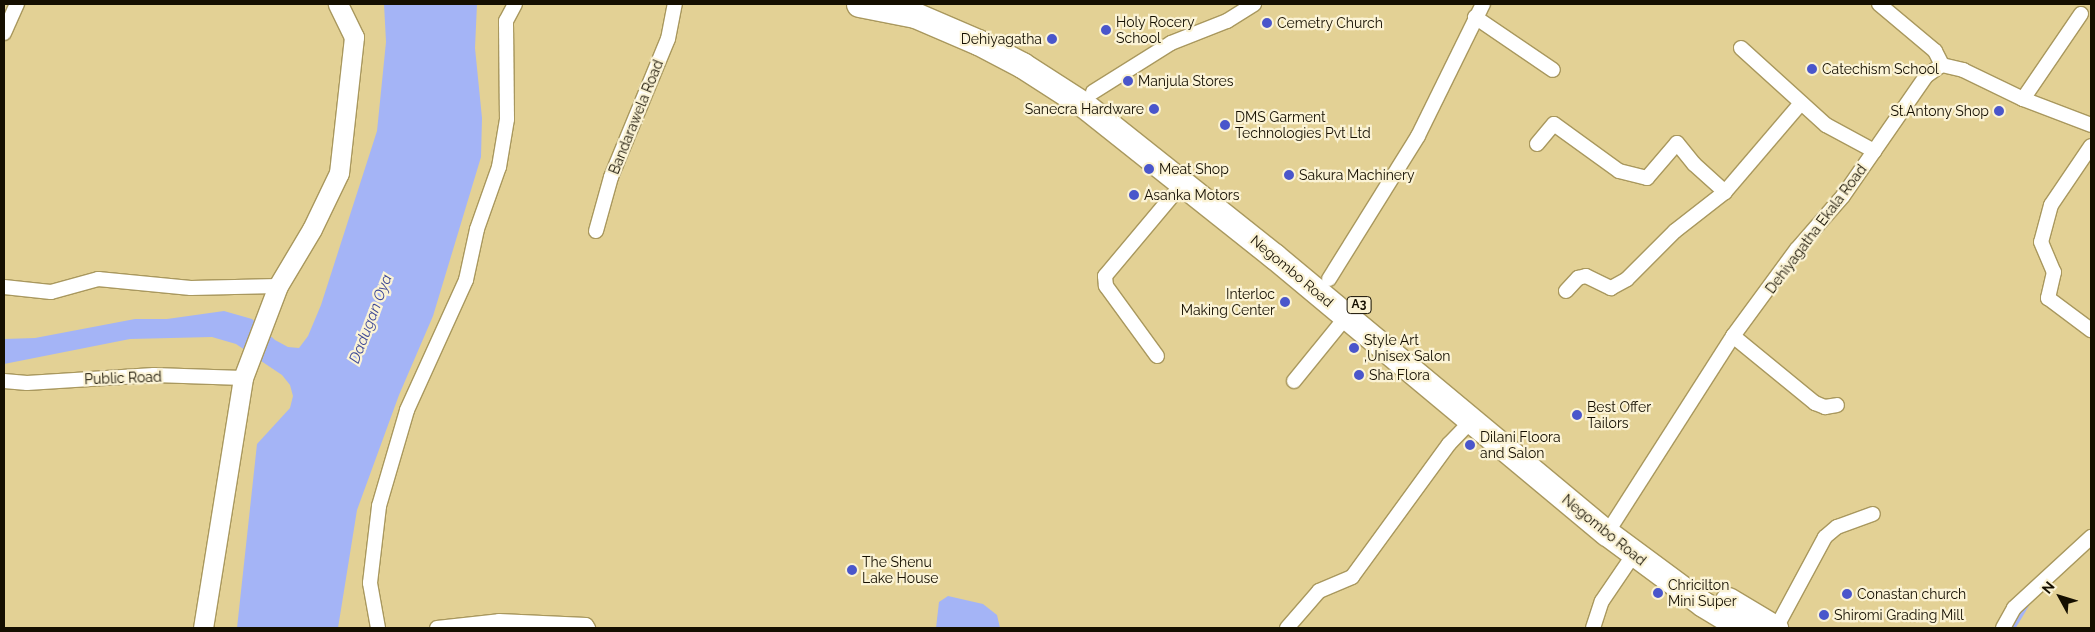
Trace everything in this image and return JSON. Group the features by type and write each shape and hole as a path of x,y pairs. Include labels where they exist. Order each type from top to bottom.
{"highway":[{"name":"Negombo Road","path":"859,4 917,8 1010,40 1093,92 1329,280 1612,527 1634,554 1702,604 1743,628"},
{"name":"Negombo Road","path":"917,8 1046,79 1184,182 1472,420 1612,527 1712,591 1775,628"}],"street":[{"path":"4,33 17,4"},
{"path":"203,628 246,370 278,286 312,229 339,173 354,36 338,4"},
{"path":"378,628 370,584 379,506 408,410 466,280 477,229 498,167 507,119 506,21 515,4"},
{"name":"Bandarawela Road","path":"596,231 611,177 668,39 675,4"},
{"path":"1093,92 1171,43 1227,21 1254,4"},
{"path":"1329,280 1418,136 1483,4"},
{"path":"1879,4 1935,51 1942,65 1963,70 2023,99 2091,125"},
{"path":"2023,99 2081,14"},
{"path":"1475,17 1553,70"},
{"path":"1741,48 1826,125 1874,151"},
{"name":"Dehiyagatha Ekala Road","path":"1612,527 1733,336 1874,151 1926,76 1942,65"},
{"path":"1566,291 1578,278 1586,276 1611,288 1627,279 1674,231 1725,192 1801,103"},
{"path":"1537,144 1554,124 1619,171 1647,178 1677,143 1694,164 1725,192"},
{"path":"2091,146 2051,205 2041,242 2054,272 2048,298 2091,330"},
{"path":"1157,356 1106,286 1106,276 1184,182"},
{"path":"4,287 51,292 98,280 191,288 278,286"},
{"path":"1294,381 1346,317"},
{"path":"1733,336 1815,403 1825,407 1837,404"},
{"name":"Public Road","path":"4,380 27,383 246,370"},
{"path":"1287,628 1319,591 1352,577 1449,444 1472,420"},
{"path":"1775,628 1825,537 1837,526 1873,514"},
{"path":"2002,628 2014,608 2091,537"},
{"path":"1593,628 1602,601 1634,554"},
{"path":"436,628 499,621 586,625 588,628"}],"water":[{"name":"Dadugan Oya","path":"384,4 477,4 475,48 482,118 481,157 433,316 399,395 357,510 338,628 237,628 257,444 290,408 293,396 290,385 282,375 236,344 212,337 130,339 4,364 4,339 35,338 135,319 167,319 224,311 252,319 275,340 288,347 299,348 308,336 321,305 377,131 386,42"},
{"path":"948,596 983,604 997,615 1000,628 936,628 939,602"}],"waterway":[{"path":"2012,628 2027,603"}],"place":[{"name":"Cemetry Church","path":"1267,23"},
{"name":"Holy Rocery School","path":"1106,30"},
{"name":"Dehiyagatha","path":"1052,39"},
{"name":"Catechism School","path":"1812,69"},
{"name":"Manjula Stores","path":"1128,81"},
{"name":"Sanecra Hardware","path":"1154,109"},
{"name":"St.Antony Shop","path":"1999,111"},
{"name":"DMS Garment Technologies Pvt Ltd","path":"1225,125"},
{"name":"Meat Shop","path":"1149,169"},
{"name":"Sakura Machinery","path":"1289,175"},
{"name":"Asanka Motors","path":"1134,195"},
{"name":"Interloc Making Center","path":"1285,302"},
{"name":"Style Art ,Unisex Salon","path":"1354,348"},
{"name":"Sha Flora","path":"1359,375"},
{"name":"Best Offer Tailors","path":"1577,415"},
{"name":"Dilani Floora and Salon","path":"1470,445"},
{"name":"The Shenu Lake House","path":"852,570"},
{"name":"Chricilton Mini Super","path":"1658,593"},
{"name":"Conastan church","path":"1847,594"},
{"name":"Shiromi Grading Mill","path":"1824,615"}]}
